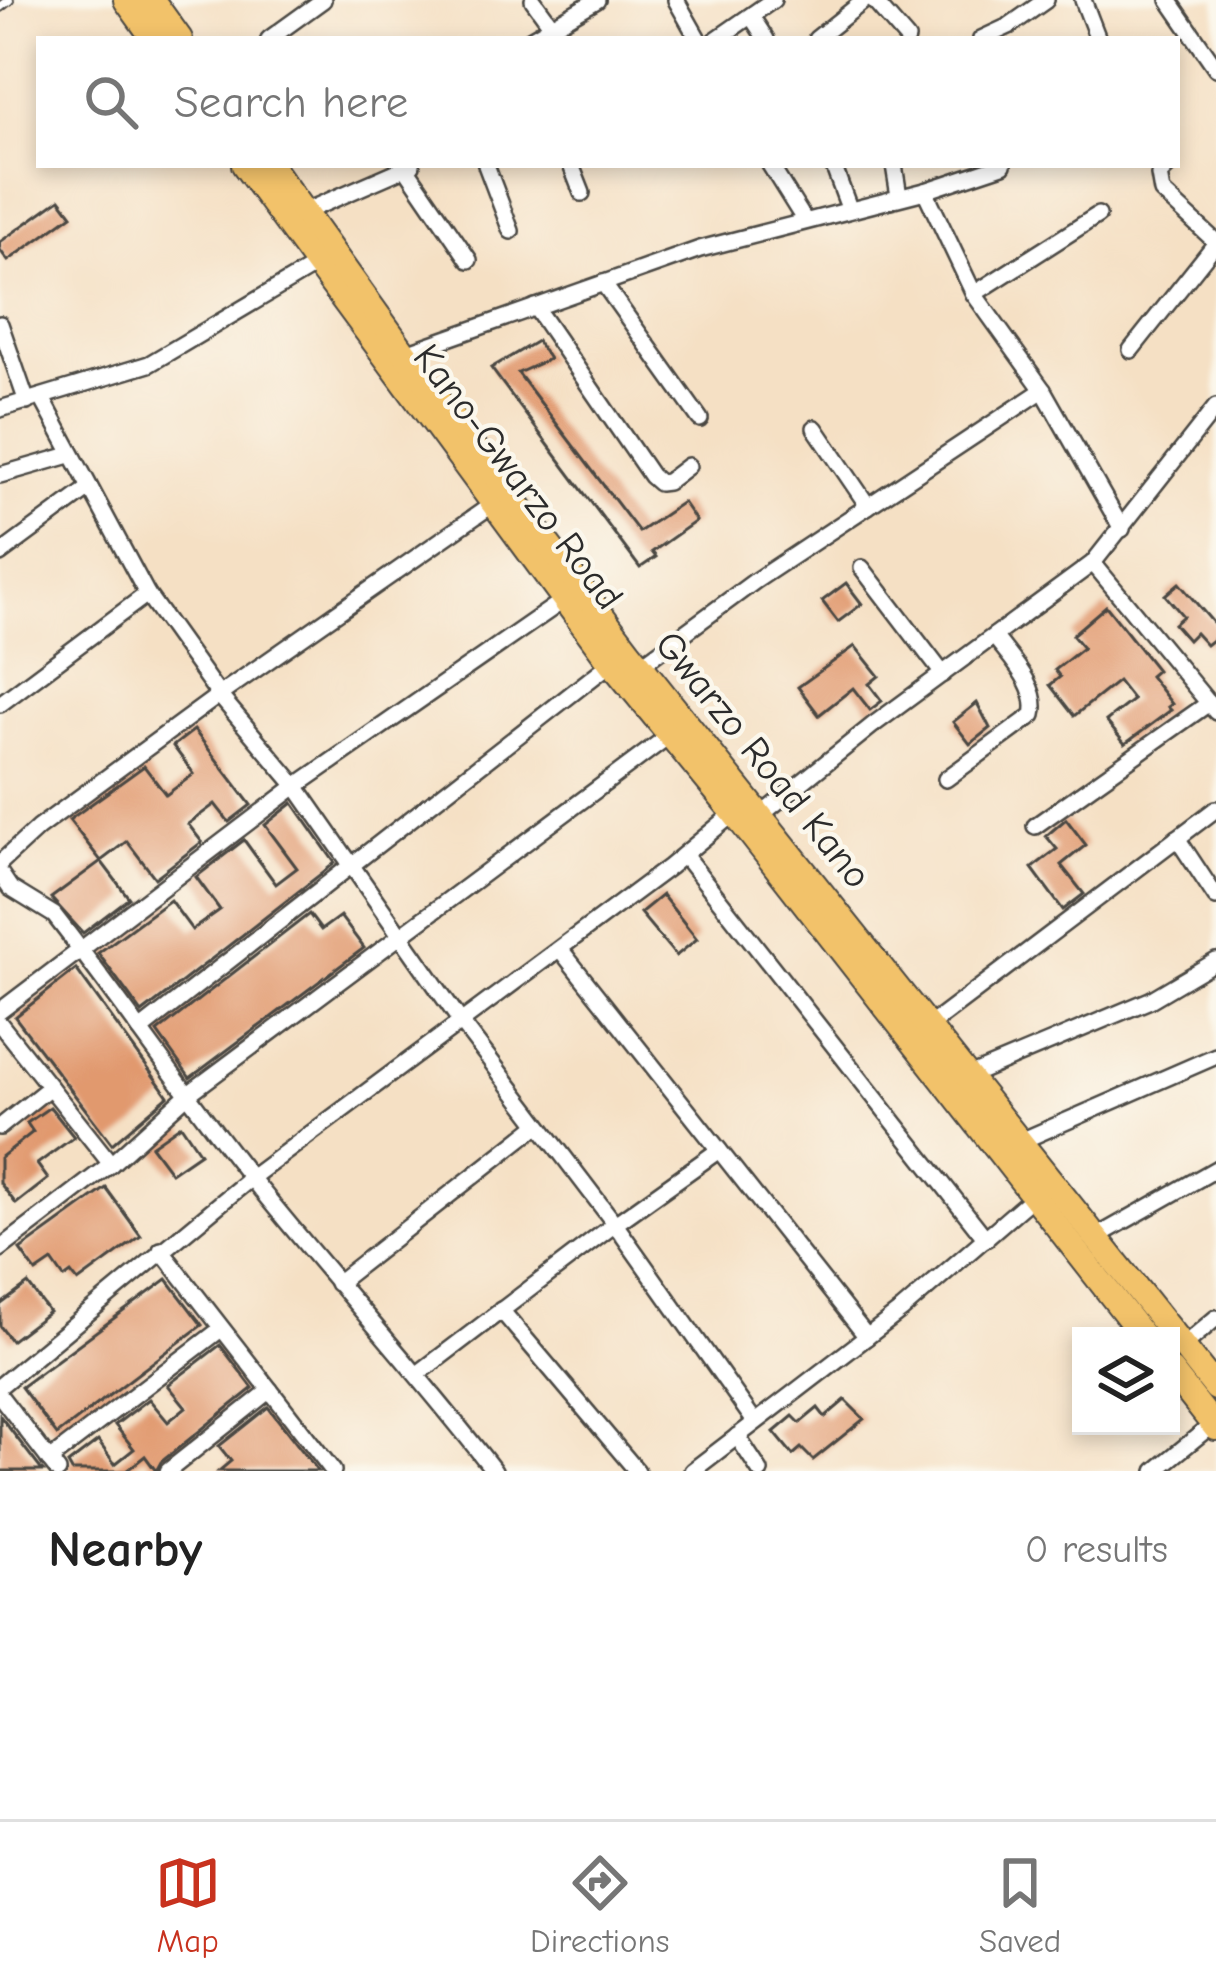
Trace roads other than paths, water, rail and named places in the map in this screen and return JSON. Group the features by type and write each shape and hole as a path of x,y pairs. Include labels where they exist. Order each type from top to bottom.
{"main road":[{"path":"141,3 153,36"},
{"path":"141,3 177,36"},
{"name":"Kano-Gwarzo Road","path":"246,168 611,663 734,813 831,920 1033,1197 1136,1327"},
{"name":"Gwarzo Road Kano","path":"272,168 641,665 761,815 831,920 929,1026 1216,1388"},
{"path":"1180,1382 1215,1426"}],"street":[{"path":"272,36 323,0"},
{"path":"533,0 552,26"},
{"path":"535,36 597,0"},
{"path":"676,0 696,36"},
{"path":"721,36 772,0"},
{"path":"820,36 869,0 905,36"},
{"path":"988,36 1046,0"},
{"path":"1083,0 1097,36"},
{"path":"1169,0 1216,68"},
{"path":"751,16 764,36"},
{"path":"304,212 404,168"},
{"path":"410,168 469,260"},
{"path":"487,168 511,231"},
{"path":"573,168 582,193"},
{"path":"772,168 805,221"},
{"path":"834,168 849,208"},
{"path":"894,168 899,196"},
{"path":"406,353 700,249 994,168"},
{"path":"1131,350 1216,243 1162,193 1159,175 1165,168"},
{"path":"925,190 974,294 1043,390 1122,529"},
{"path":"974,294 1098,215"},
{"path":"0,409 149,364 316,265"},
{"path":"603,283 700,419"},
{"path":"535,307 651,476 658,483 667,482 688,466"},
{"path":"0,324 34,400 147,594 219,695 296,786 461,1022 615,1224 755,1422"},
{"path":"641,665 696,622 1043,390"},
{"path":"761,815 1093,563 1216,407"},
{"path":"815,428 868,506"},
{"path":"0,475 70,455"},
{"path":"0,554 88,489"},
{"path":"0,863 38,828 219,695 493,504"},
{"path":"1035,826 1212,708 1093,563"},
{"path":"862,568 943,674"},
{"path":"0,704 147,594"},
{"path":"0,1010 296,786 564,600"},
{"path":"946,779 1033,715 1036,702 1031,689 994,636"},
{"path":"140,1030 611,663"},
{"path":"0,1249 111,1164 187,1095 671,734"},
{"path":"929,1026 1216,809"},
{"path":"221,1329 54,1465 1,1398 161,1250 251,1178 734,813"},
{"path":"1177,838 1216,897"},
{"path":"684,855 986,1239"},
{"path":"3,885 54,915 251,1178 418,1373 494,1471"},
{"path":"560,949 867,1337"},
{"path":"969,1076 1150,1000 1216,961"},
{"path":"0,1024 111,1164"},
{"path":"1021,1141 1213,1064"},
{"path":"0,1127 50,1087"},
{"path":"337,1283 537,1126"},
{"path":"418,1373 719,1150"},
{"path":"1096,1237 1216,1169"},
{"path":"692,1471 867,1337 1033,1197"},
{"path":"161,1250 333,1471"},
{"path":"501,1310 637,1471"},
{"path":"1183,1346 1216,1318"},
{"path":"168,1471 270,1390"},
{"path":"1155,1471 1215,1426"},
{"path":"737,1436 760,1471"}],"lane":[{"path":"0,7 9,0"}]}
